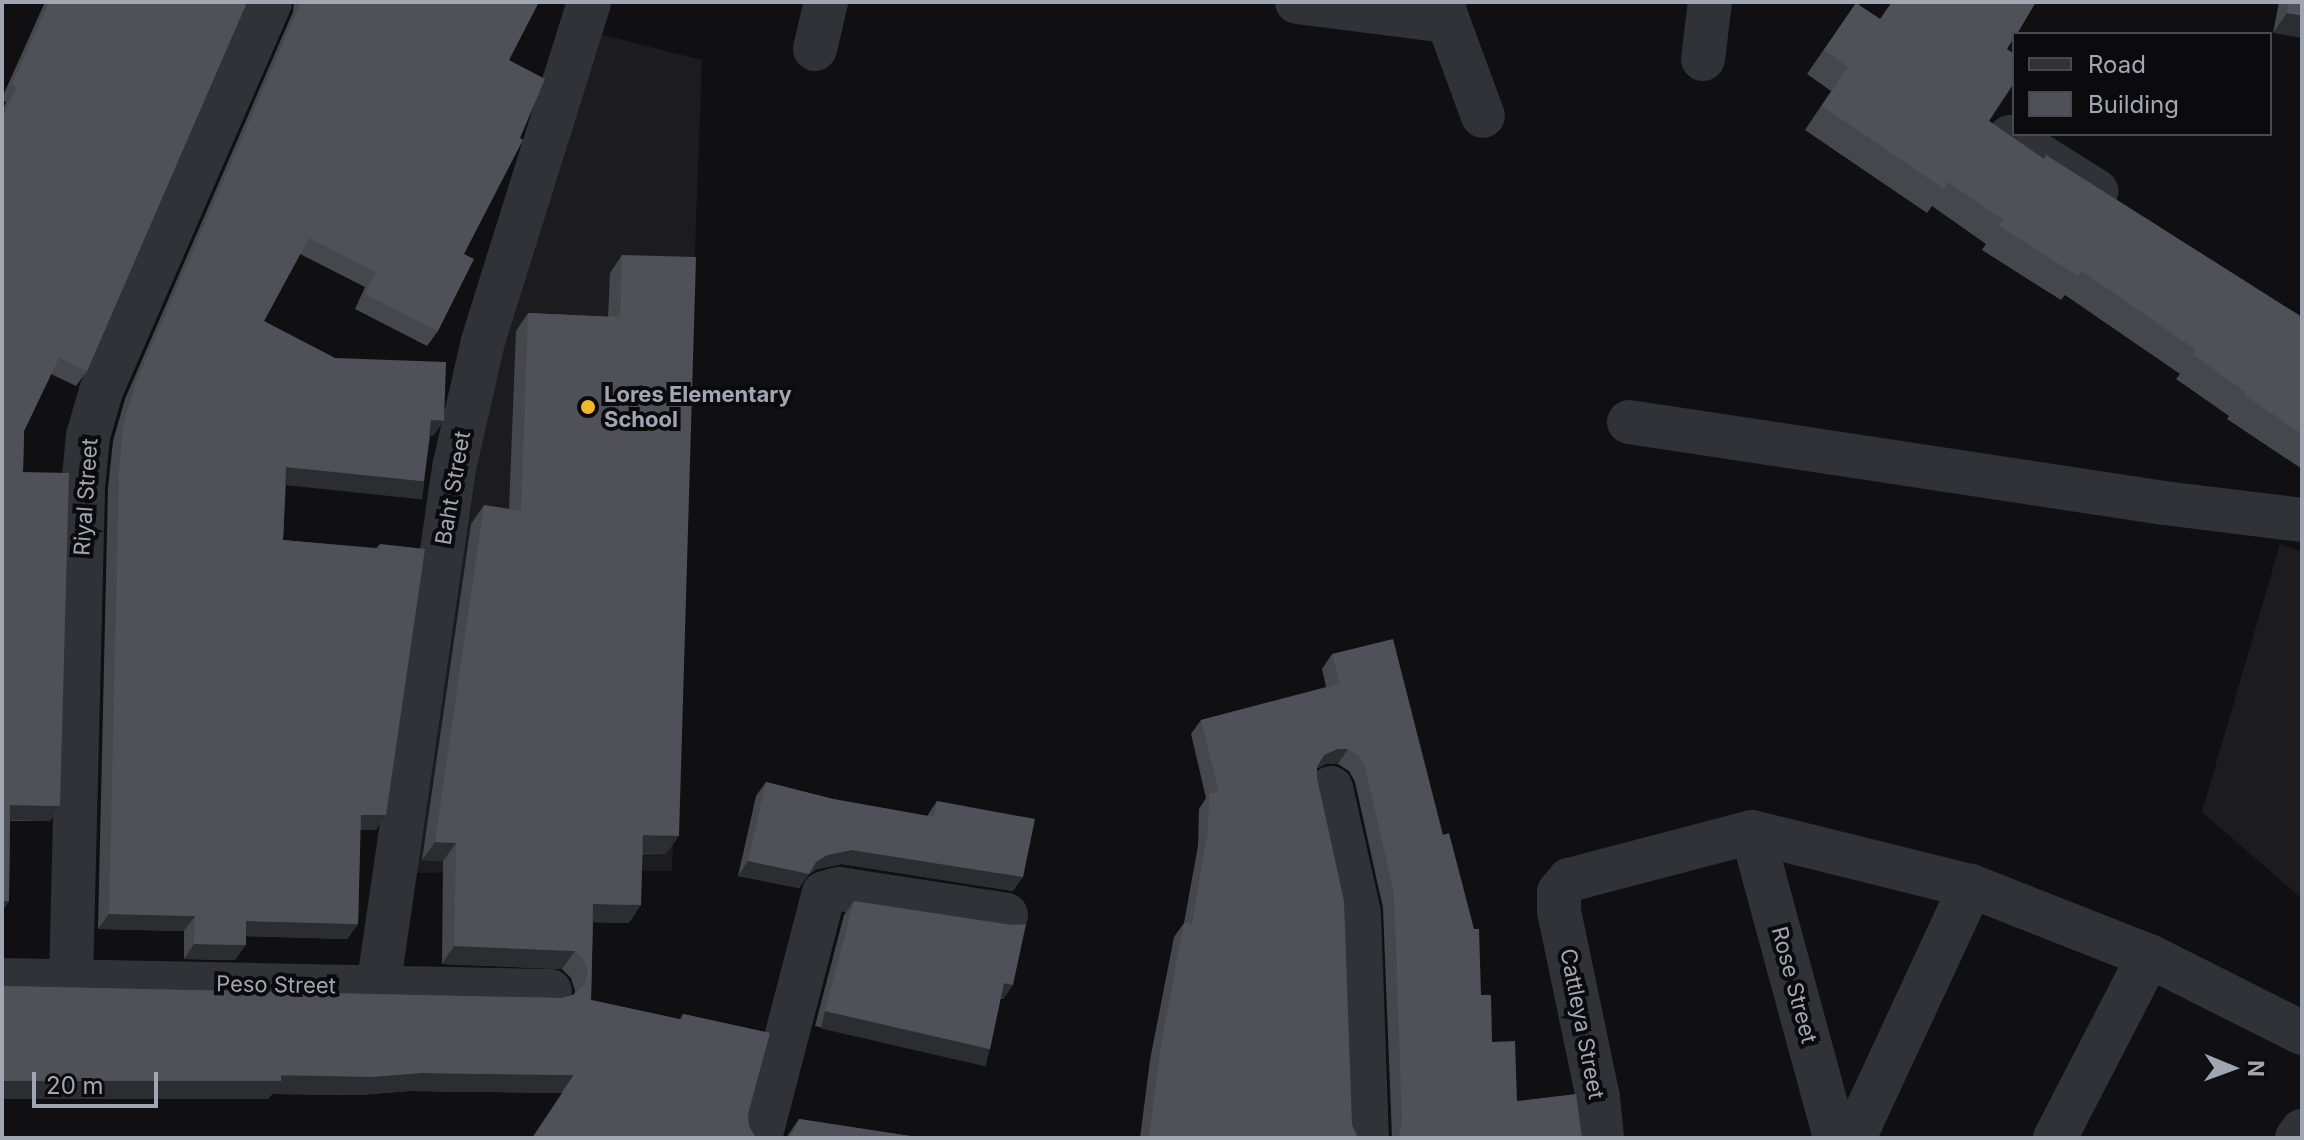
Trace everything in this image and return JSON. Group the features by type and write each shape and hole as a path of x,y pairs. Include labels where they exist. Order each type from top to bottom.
{"street":[{"name":"Riyal Street","path":"71,981 83,487 88,436 101,391 270,2"},
{"name":"Baht Street","path":"378,988 454,468 483,341 589,2"},
{"path":"815,49 826,2"},
{"path":"1297,2 1445,11 1483,116"},
{"path":"1703,59 1710,2"},
{"path":"2010,137 2129,212"},
{"path":"1629,422 2164,503 2302,520"},
{"path":"1331,788 1359,913 1367,1138"},
{"path":"1752,832 1971,886 2149,956 2302,1033"},
{"name":"Cattleya Street","path":"1602,1138 1598,1098 1559,911 1559,892 1569,880 1752,832"},
{"name":"Rose Street","path":"1752,832 1835,1138"},
{"path":"1854,1138 1971,886"},
{"path":"760,1138 824,893 839,889 1006,915"},
{"path":"2055,1138 2149,956"},
{"name":"Peso Street","path":"2,980 550,991"},
{"path":"2297,1138 2302,1131"}],"shaded area":[{"name":"Lores Elementary School","path":"599,34 702,60 672,871 413,873 472,472 501,342"},
{"path":"2280,544 2302,552 2302,899 2202,812"}],"building":[{"path":"49,2 247,2 87,371 59,358 24,431 23,472 69,473 60,806 10,805 9,901 2,901 2,118 17,87 12,84"},
{"path":"301,2 534,2 538,4 509,60 545,79 520,138 523,140 464,254 474,259 438,331 365,294 376,272 309,238 264,321 335,358 446,362 444,421 431,420 424,481 286,467 283,540 379,549 380,544 425,549 386,815 361,815 358,924 246,921 246,945 194,944 195,916 109,914 119,473 123,426 135,384"},
{"path":"1892,2 2036,2 2018,32 2012,32 2012,41 2007,49 2012,53 2012,86 1989,121 2044,159 2046,155 2302,317 2302,434 2244,395 2246,392 2193,355 2196,350 2082,271 2078,276 1999,226 2003,220 1948,182 1944,189 1822,106 1848,67 1824,50 1856,3 1880,19"},
{"path":"2289,2 2302,2 2302,16 2287,13"},
{"path":"622,255 696,257 679,836 643,835 641,905 593,904 591,1000 682,1020 683,1014 770,1033 748,1114 749,1126 756,1138 532,1138 574,1075 422,1073 372,1077 281,1075 281,1081 2,1081 2,986 562,998 575,994 584,985 588,973 584,960 575,951 454,946 456,843 435,842 484,505 521,511 528,313 620,317"},
{"path":"1393,639 1443,835 1449,833 1474,929 1479,929 1481,995 1491,995 1492,1042 1515,1041 1517,1101 1576,1094 1582,1138 1397,1138 1402,1122 1394,893 1365,767 1359,756 1348,749 1337,749 1324,755 1317,767 1317,778 1344,901 1352,1125 1358,1138 1149,1138 1161,1045 1184,923 1192,924 1208,831 1209,794 1219,792 1201,720 1340,684 1332,654"},
{"path":"766,782 833,799 934,817 937,801 1035,819 1023,877 852,850 827,855 816,862 809,874 748,861"},
{"path":"854,901 1012,925 1026,924 1013,985 1004,983 990,1049 825,1011"},
{"path":"799,1119 923,1138 790,1138"}],"place":[{"name":"Lores Elementary School","path":"588,407"}]}
